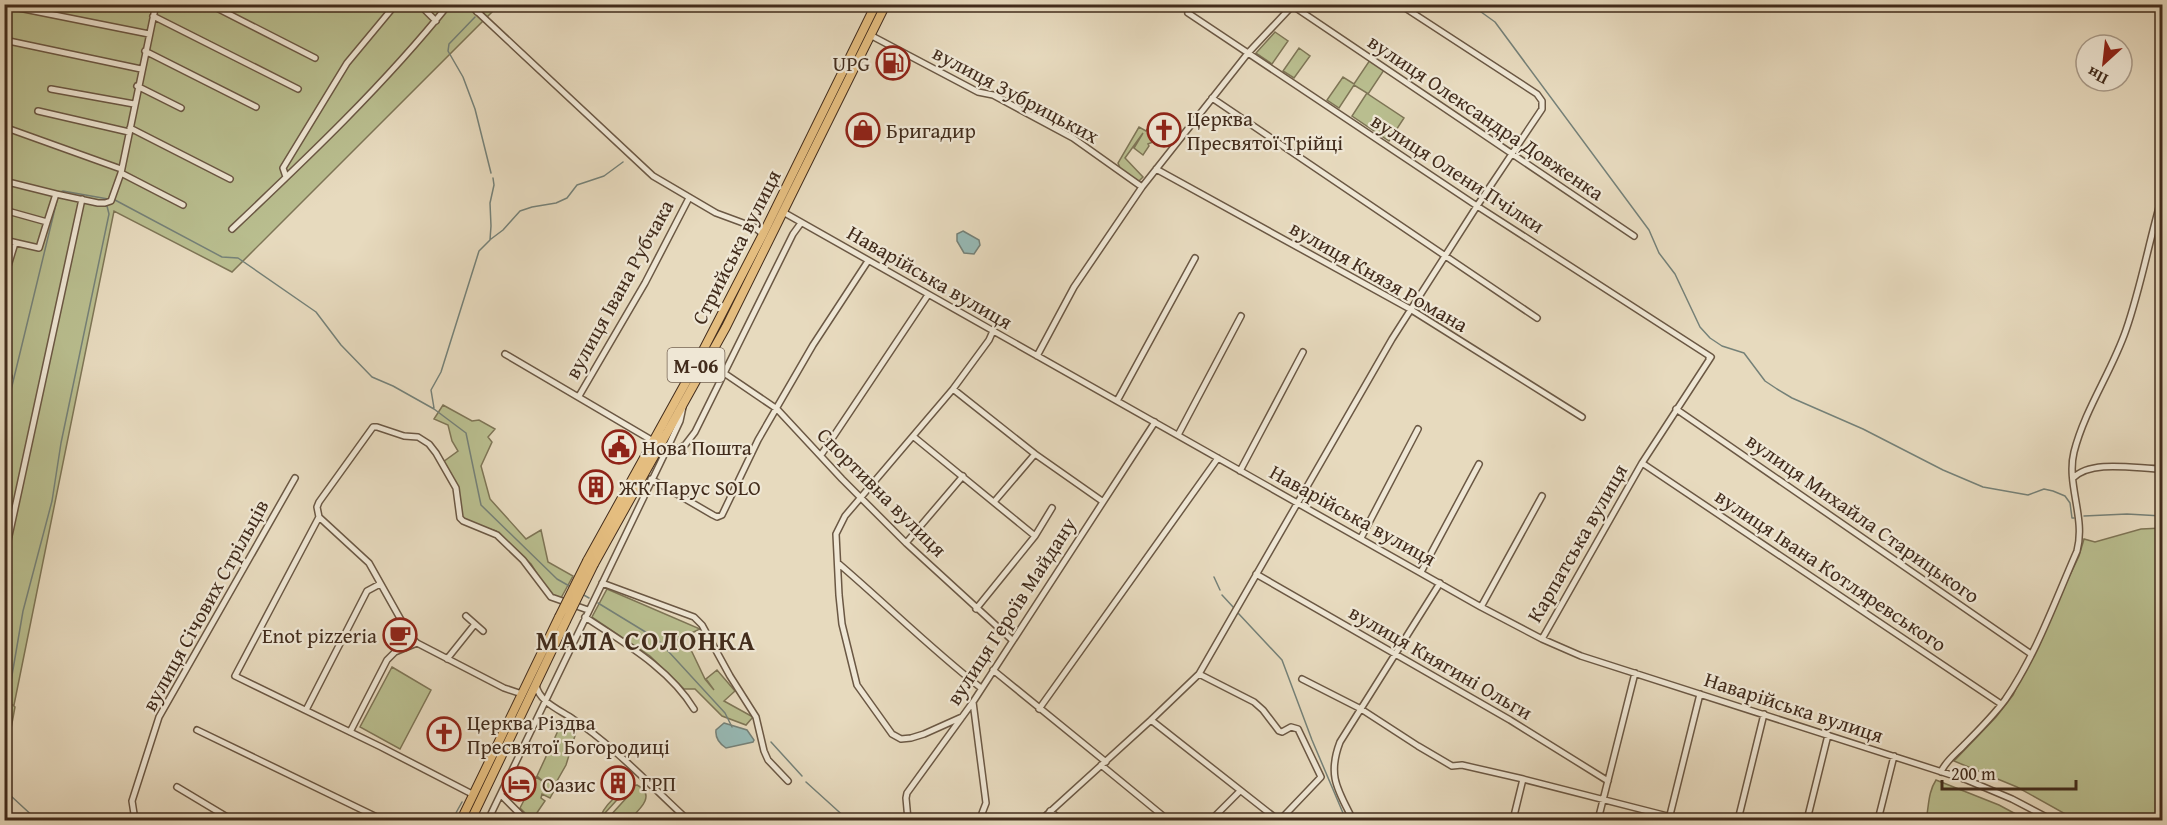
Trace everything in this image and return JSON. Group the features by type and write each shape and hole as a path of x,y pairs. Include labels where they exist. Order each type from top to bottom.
{"highway":[{"name":"Стрийська вулиця","path":"590,563 684,404 726,327 870,35 880,7"},
{"name":"Стрийська вулиця","path":"471,820 525,697 590,563 653,441 698,362 880,7"},
{"name":"Стрийська вулиця","path":"461,820 525,697 536,684 562,619"}],"street":[{"path":"4,181 102,204 111,201 121,171 156,4"},
{"path":"208,4 315,58"},
{"path":"286,177 283,168 347,63 396,4"},
{"path":"419,4 436,21"},
{"path":"232,229 319,146 424,36 449,4"},
{"path":"469,4 653,176 716,213 754,228 763,234"},
{"path":"477,12 485,4"},
{"path":"1041,820 1199,674 1410,309 1542,109 1542,101 1537,94 1399,4"},
{"path":"4,5 148,34"},
{"path":"1037,356 1074,287 1155,169 1248,52 1292,5"},
{"name":"вулиця Олександра Довженка","path":"1292,5 1634,236"},
{"name":"вулиця Олени Пчілки","path":"1188,13 1710,358"},
{"path":"153,16 298,89"},
{"name":"вулиця Зубрицьких","path":"870,35 978,92 993,95 1073,138 1142,187"},
{"path":"4,40 141,69"},
{"path":"145,51 256,106"},
{"path":"137,86 181,108"},
{"path":"51,89 134,104"},
{"path":"1212,98 1537,318"},
{"path":"38,111 129,130 230,178"},
{"path":"4,127 121,171 183,205"},
{"name":"вулиця Князя Романа","path":"1155,169 1410,309 1582,417"},
{"path":"4,240 39,248 56,194"},
{"path":"1941,772 1947,762 2001,704 2031,654 2079,544 2073,478 2074,453 2087,415 2126,330 2163,197"},
{"name":"вулиця Івана Рубчака","path":"579,396 645,283 688,198"},
{"path":"4,559 82,200"},
{"path":"4,210 47,222"},
{"name":"Наварійська вулиця","path":"783,212 1481,607 1542,639 1581,656 1894,756 2003,794 2052,820"},
{"path":"667,449 674,451 692,438 793,234 801,223"},
{"path":"5,276 15,243"},
{"path":"1117,401 1195,258"},
{"path":"651,479 713,516 720,516 758,440 813,345 868,261"},
{"path":"821,455 928,295"},
{"path":"1178,435 1241,316"},
{"path":"962,717 911,738 901,739 892,734 867,701 855,682 842,624 836,534 845,516 953,389 993,331"},
{"path":"1240,471 1303,352"},
{"name":"вулиця Івана Рубчака","path":"505,354 653,441"},
{"name":"Карпатська вулиця","path":"1542,639 1642,463 1710,358"},
{"name":"Спортивна вулиця","path":"724,373 777,409 906,543 1012,640"},
{"path":"953,389 1035,454 1102,501"},
{"path":"488,820 667,449 680,421 684,404"},
{"name":"вулиця Михайла Старицького","path":"1676,409 2031,654"},
{"name":"вулиця Героїв Майдану","path":"908,820 907,793 973,702 1155,422"},
{"path":"539,694 525,697 417,643 410,636 369,563 319,517 317,507 319,502 373,427 404,436 418,437 429,444 436,453 456,488 460,518 496,535 523,560 551,597 588,610"},
{"path":"1361,538 1418,429"},
{"path":"914,436 1035,536"},
{"path":"994,502 1035,454"},
{"path":"1039,709 1218,458"},
{"name":"вулиця Івана Котляревського","path":"1642,463 2001,704"},
{"path":"1421,572 1479,464"},
{"path":"2073,478 2083,471 2096,467 2163,470"},
{"path":"906,543 963,476"},
{"name":"вулиця Січових Стрільців","path":"135,820 132,801 159,717 295,478"},
{"path":"1481,607 1542,496"},
{"path":"976,609 1035,536 1052,508"},
{"path":"319,517 235,676 474,795"},
{"path":"839,564 892,609 952,666 981,688"},
{"name":"вулиця Княгині Ольги","path":"1256,574 1510,720 1608,781"},
{"path":"602,583 694,617 702,625 756,717 768,760 788,781"},
{"path":"1353,820 1337,787 1333,770 1334,758 1340,742 1440,583"},
{"path":"306,710 367,591 380,584"},
{"path":"466,616 483,631"},
{"path":"585,617 650,660 688,699 694,709"},
{"path":"447,659 476,624"},
{"path":"350,732 387,660 395,652 417,643"},
{"path":"993,670 1168,820"},
{"path":"1598,820 1635,673"},
{"path":"1151,720 1279,820 1321,777 1298,729 1290,727 1282,732 1277,730 1263,710 1254,702 1199,674"},
{"path":"1302,679 1362,709 1452,766 1462,765 1523,779 1669,819 1683,820"},
{"path":"536,684 539,694 545,701 580,723 688,820"},
{"path":"1669,819 1700,694"},
{"path":"973,702 986,802 981,816 982,820"},
{"path":"1738,820 1764,714"},
{"path":"197,730 383,820"},
{"path":"1807,820 1828,735"},
{"path":"1878,820 1894,756"},
{"path":"1513,820 1523,779"},
{"path":"177,787 232,820"},
{"path":"1211,820 1240,791"},
{"path":"501,795 526,820"},
{"path":"1050,811 1061,820"}],"green space":[{"path":"5,5 499,5 232,272 114,211 13,705 15,707 5,761"},
{"path":"1275,32 1288,41 1272,64 1256,53"},
{"path":"1299,48 1310,56 1294,78 1283,71"},
{"path":"1370,60 1384,70 1368,94 1404,118 1389,141 1352,116 1367,93 1354,85 1339,108 1327,100 1343,77 1354,84"},
{"path":"1157,116 1162,119 1155,127 1161,131 1153,142 1148,144 1143,155 1134,148 1143,133 1125,158 1143,177 1138,182 1120,168 1118,163 1139,127 1146,131"},
{"path":"443,405 472,421 479,420 495,429 488,437 492,442 481,466 490,499 526,539 541,530 548,562 573,576 561,598 551,596 531,564 496,531 469,523 462,517 458,490 443,462 458,451 452,441 448,425 434,419"},
{"path":"2162,528 2162,820 2076,820 2017,787 1954,761 1996,717 2013,695 2079,556 2084,539 2095,542 2141,529"},
{"path":"607,589 700,629 677,640 692,652 705,679 714,690 706,679 717,670 735,691 724,701 753,717 746,725 722,716 695,689 684,689 650,656 592,617"},
{"path":"392,667 431,690 400,749 360,727"},
{"path":"563,720 577,729 566,765 550,798 542,794 541,798 545,801 532,820 520,808 536,777 544,782 537,776"},
{"path":"1936,780 1999,805 2027,820 1926,820 1930,794"},
{"path":"637,785 646,793 646,798 629,820 615,820 610,816 630,794 626,790 605,813 612,820 600,820 604,809 614,798 626,789"}],"water":[{"path":"963,231 979,240 980,245 974,254 964,253 957,241 957,234"},
{"path":"724,723 747,730 753,742 726,748 716,736 716,730"}],"waterway":[{"path":"1470,4 1495,22 1649,230 1659,253 1675,274 1700,327 1710,338 1722,346 1744,353 1765,381 1792,398 1863,429 1943,470 1983,487 2028,495 2044,489 2065,496 2070,503 2072,518 2074,518"},
{"path":"475,17 449,44 448,51 463,77 475,109 491,173"},
{"path":"491,239 503,230 520,211 556,203 567,198 577,185 604,176 623,162"},
{"path":"434,408 431,390 441,372 479,251 490,240 493,178"},
{"path":"60,192 108,199"},
{"path":"4,419 58,196"},
{"path":"115,200 222,257 238,258 316,312 341,345 372,377 434,409 466,433 481,505 557,579 571,587"},
{"path":"4,722 23,611 52,501 61,443 109,214 107,206"},
{"path":"2084,516 2127,514 2162,516"},
{"path":"1214,577 1220,590"},
{"path":"582,594 589,598"},
{"path":"1222,595 1234,608"},
{"path":"598,603 657,639 725,713 732,727"},
{"path":"1238,613 1282,660 1312,740 1346,820"},
{"path":"771,742 802,776"},
{"path":"806,782 848,820"},
{"path":"11,796 37,820"},
{"path":"452,820 462,802"}],"place":[{"name":"UPG","path":"893,63"},
{"name":"Бригадир","path":"863,130"},
{"name":"Церква Пресвятої Трійці","path":"1164,130"},
{"name":"Нова Пошта","path":"619,447"},
{"name":"ЖК Парус SOLO","path":"596,487"},
{"name":"Enot pizzeria","path":"400,635"},
{"name":"Церква Різдва Пресвятої Богородиці","path":"444,734"},
{"name":"ГРП","path":"618,783"},
{"name":"Оазис","path":"519,784"}],"district":[{"name":"МАЛА СОЛОНКА","path":"646,640"}]}
